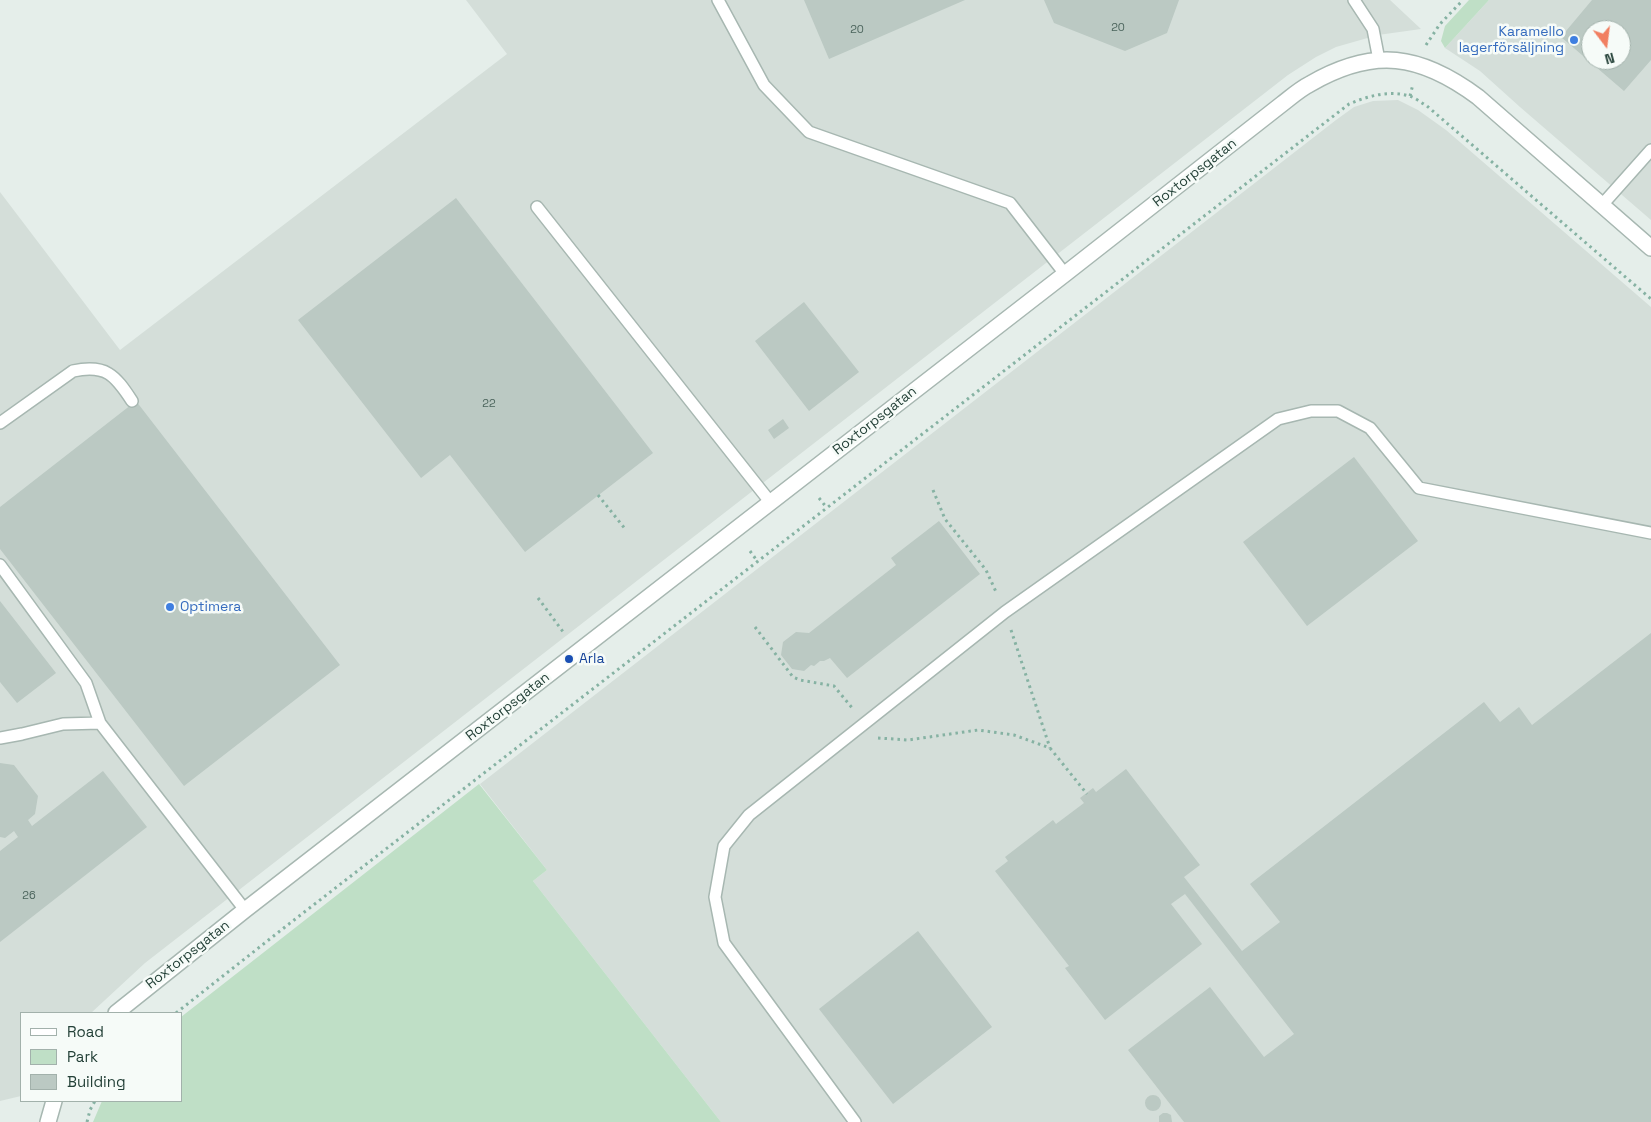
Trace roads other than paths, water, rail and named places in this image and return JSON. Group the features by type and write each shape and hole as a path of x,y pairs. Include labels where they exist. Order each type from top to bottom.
{"street":[{"name":"Roxtorpsgatan","path":"117,1012 245,910 1308,84 1358,63 1379,60 1400,60 1437,71 1456,81 1478,97 1651,248"},
{"path":"48,1122 54,1102"}],"lane":[{"path":"718,0 764,84 809,132 1010,203 1065,274"},
{"path":"1354,0 1373,29 1379,60"},
{"path":"1602,205 1651,150"},
{"path":"537,208 770,503"},
{"path":"0,423 73,371 88,368 100,370 117,378 132,400"},
{"path":"855,1122 724,943 715,897 724,846 749,815 1005,612 1278,418 1311,411 1338,411 1370,428 1419,488 1651,533"},
{"path":"0,565 86,683 100,723 245,910"},
{"path":"0,738 63,724 100,723"}],"place":[{"name":"Karamello lagerförsäljning","path":"1574,40"},
{"name":"Optimera","path":"170,607"},
{"name":"Arla","path":"569,659"}]}
